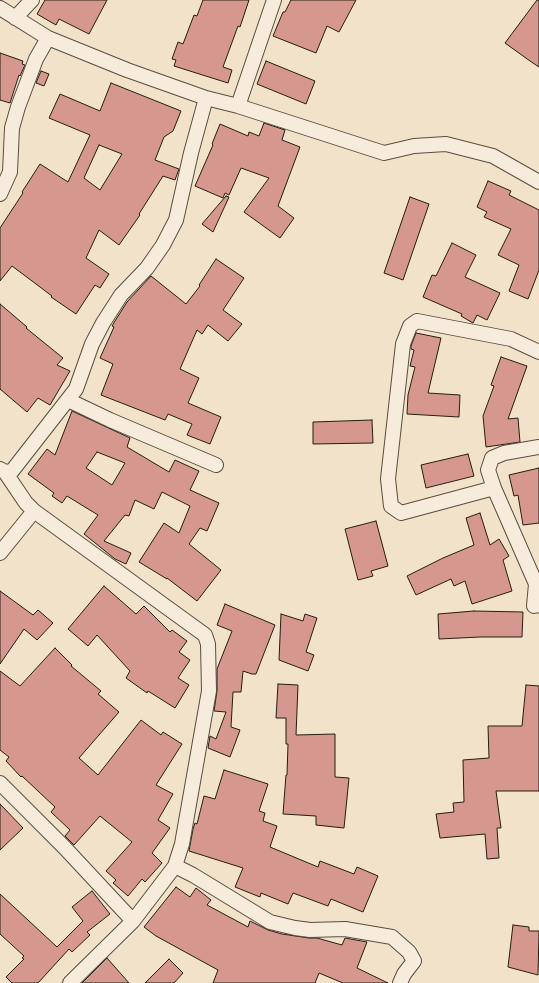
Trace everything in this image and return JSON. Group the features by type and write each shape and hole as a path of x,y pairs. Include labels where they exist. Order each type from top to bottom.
{"street":[{"path":"15,18 32,0"},
{"path":"238,106 274,0"},
{"path":"0,8 48,38 127,70 206,98 238,106 384,153 414,146 446,144 493,156 539,182"},
{"path":"0,194 10,172 12,128 18,106 36,59 48,38"},
{"path":"2,470 12,471 76,389 92,344 103,323 121,295 147,268 163,245 176,220 190,153 206,98"},
{"path":"494,488 401,513 391,506 388,479 403,344 410,326 418,320 511,339 539,352"},
{"path":"68,400 110,420 216,465"},
{"path":"539,447 504,453 492,458 488,470 494,488 536,584 534,606 539,604"},
{"path":"2,470 26,503 34,511 204,635 208,644 209,691 182,844 175,866 133,920 70,983"},
{"path":"0,553 34,511"},
{"path":"0,783 65,848 133,920"},
{"path":"175,866 193,875 270,922 310,930 345,929 392,937 409,952 414,960 404,974 400,983"}],"building":[{"path":"45,0 107,0 89,34 59,19 56,25 37,14"},
{"path":"203,0 249,0 240,27 238,26 223,67 232,70 228,83 174,66 176,60 172,59 178,42 183,44 194,15 197,16"},
{"path":"291,0 356,0 339,32 327,26 316,53 273,36 283,12 285,12"},
{"path":"537,0 539,0 539,67 505,43"},
{"path":"0,53 23,61 22,64 25,65 20,76 19,75 10,103 0,100"},
{"path":"266,61 315,81 306,104 257,84"},
{"path":"41,71 49,74 44,86 36,83"},
{"path":"111,83 181,111 173,131 164,137 155,160 179,169 175,180 163,176 139,214 140,215 119,245 99,230 86,258 109,274 100,288 95,285 76,314 51,297 52,296 12,266 0,281 0,228 40,164 68,182 90,135 49,118 60,94 100,111","holes":["99,145 122,154 100,190 84,178"]},
{"path":"264,123 285,130 282,140 300,147 278,206 294,218 280,238 244,212 269,178 241,168 229,195 225,193 223,198 195,186 213,145 212,144 220,124 248,136 249,132 259,136"},
{"path":"488,181 511,191 509,195 539,210 539,270 528,299 509,291 519,265 498,255 511,229 484,217 487,212 477,207"},
{"path":"226,196 229,197 213,232 202,224"},
{"path":"410,197 429,204 403,280 384,273"},
{"path":"452,243 476,255 465,277 500,293 487,320 477,315 473,323 461,316 462,314 423,297 432,275 436,276"},
{"path":"216,259 244,278 223,310 242,324 228,341 208,325 202,334 197,330 180,369 199,378 188,403 221,417 210,444 187,435 192,424 168,414 165,420 101,395 113,364 100,358 114,327 112,326 115,321 127,302 151,276 186,304 200,286 199,285"},
{"path":"0,304 27,327 26,328 63,358 57,365 70,371 50,405 38,398 27,412 0,389"},
{"path":"416,333 441,338 428,393 460,395 459,417 407,414 408,395 415,367 410,366 414,350 411,349 411,346"},
{"path":"501,357 527,366 508,419 518,418 520,442 486,447 483,416 494,386 491,385"},
{"path":"72,411 130,438 127,447 169,472 175,460 199,471 190,490 219,503 207,531 200,528 189,544 221,570 197,601 167,578 139,562 164,523 179,533 190,506 162,492 154,509 135,500 129,516 125,515 104,541 131,553 126,564 115,559 84,534 98,515 67,496 62,503 52,496 54,493 28,474 47,449 55,455","holes":["97,452 125,463 112,485 86,468"]},
{"path":"372,420 373,443 313,444 313,422"},
{"path":"468,454 474,476 426,488 421,465"},
{"path":"539,468 539,523 523,525 518,495 514,496 509,475"},
{"path":"480,513 490,545 499,539 509,556 503,560 512,591 472,604 465,581 454,586 451,579 416,595 407,576 443,558 474,545 466,518"},
{"path":"376,521 388,566 371,571 373,576 358,580 345,529"},
{"path":"104,586 136,614 144,606 170,632 172,630 187,641 179,652 190,660 178,678 189,685 175,708 148,691 147,693 126,678 130,671 97,635 88,646 68,629"},
{"path":"0,591 33,615 38,610 53,623 37,640 24,629 0,664"},
{"path":"225,604 275,625 256,674 243,671 241,692 233,692 231,727 240,730 230,757 208,748 210,736 216,739 226,712 214,711 217,691 217,669 232,631 217,625"},
{"path":"474,611 523,612 522,637 439,639 438,614"},
{"path":"281,614 303,621 305,614 317,618 306,652 314,655 308,671 279,660"},
{"path":"55,648 72,665 71,666 101,691 98,694 119,712 79,758 98,775 141,720 161,735 163,732 182,744 156,785 173,794 158,820 170,828 152,853 162,863 145,882 142,879 128,896 113,883 116,880 106,871 132,842 100,816 74,845 65,836 70,830 51,812 55,807 22,776 21,777 6,761 9,757 0,750 0,671 20,686"},
{"path":"278,684 298,685 296,735 335,734 335,777 349,778 344,828 316,825 316,816 283,814 287,775 288,744 286,744 286,718 276,718"},
{"path":"526,685 539,686 539,791 496,791 501,828 497,828 499,858 487,859 485,834 440,838 436,814 454,812 453,803 464,802 463,760 489,758 488,726 522,726"},
{"path":"224,770 268,784 259,811 265,813 263,821 277,826 270,847 318,867 320,861 354,874 357,867 378,876 363,912 331,899 328,906 293,893 288,904 261,893 260,897 235,887 243,868 189,851 193,829 195,823 197,824 204,796 215,799"},
{"path":"0,804 23,828 0,850"},
{"path":"176,887 190,897 196,888 211,900 207,905 248,927 250,921 268,930 282,934 317,938 342,945 345,938 367,942 357,968 388,983 343,983 319,973 315,983 213,983 218,970 156,936 144,927"},
{"path":"92,891 110,914 87,932 90,935 72,952 69,949 38,983 12,983 6,977 24,959 22,958 24,956 0,934 0,894 57,947 83,921 72,907"},
{"path":"513,925 529,927 529,931 539,931 538,975 508,967"},
{"path":"107,958 129,983 82,983"},
{"path":"169,959 183,973 174,983 145,983"}]}
